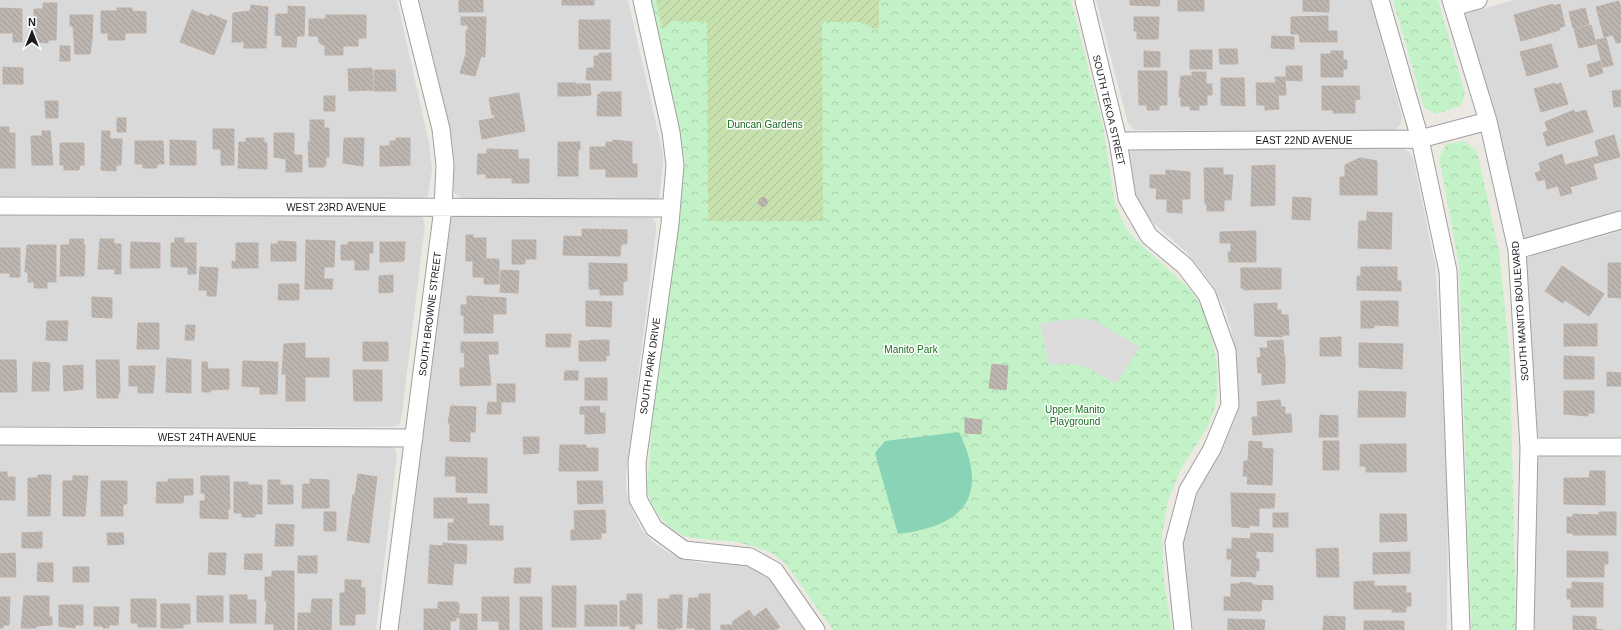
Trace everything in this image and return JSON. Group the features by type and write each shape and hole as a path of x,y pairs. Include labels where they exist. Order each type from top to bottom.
{"street":[{"name":"SOUTH BROWNE STREET","path":"390,630 443,208 445,166 441,128 409,0"},
{"name":"SOUTH PARK DRIVE","path":"642,0 671,132 675,166 671,208 638,463 638,499 654,528 684,550 750,557 775,571 816,630"},
{"name":"SOUTH TEKOA STREET","path":"1084,0 1118,141 1127,198 1149,236 1185,266 1207,295 1227,351 1230,405 1212,449 1188,490 1174,543 1183,630"},
{"path":"1380,0 1420,139 1448,271 1461,630"},
{"path":"1452,4 1478,0"},
{"name":"SOUTH MANITO BOULEVARD","path":"1452,4 1488,121 1517,250 1529,447 1525,630"},
{"name":"EAST 22ND AVENUE","path":"1118,141 1420,139 1488,121"},
{"name":"WEST 23RD AVENUE","path":"0,206 671,208"},
{"path":"1517,250 1621,220"},
{"name":"WEST 24TH AVENUE","path":"0,436 414,438"},
{"path":"1529,447 1621,447"}],"shaded area":[{"path":"0,0 397,0 429,143 432,170 428,196 423,199 0,196"},
{"path":"419,0 628,0 663,154 659,198 653,200 465,199 455,194 451,185 450,145"},
{"path":"1096,0 1370,0 1402,116 1401,124 1395,130 1390,131 1134,130 1128,123"},
{"path":"1514,0 1621,0 1621,211 1526,237 1522,236 1464,16 1468,13"},
{"path":"1402,148 1410,153 1413,158 1435,264 1448,453 1447,630 1193,630 1183,563 1183,539 1190,498 1237,394 1235,348 1231,328 1222,303 1211,283 1187,253 1149,219 1135,199 1127,157 1132,150 1139,149"},
{"path":"0,212 422,216 425,225 401,421 398,425 392,427 0,426"},
{"path":"455,215 653,218 656,224 656,232 626,475 626,490 631,507 641,529 653,542 669,553 685,560 701,563 747,565 761,572 770,579 807,630 395,630 449,218"},
{"path":"1621,231 1621,437 1541,437 1536,435 1524,261 1530,256"},
{"path":"1076,318 1094,320 1140,347 1116,384 1084,366 1074,364 1049,365 1040,324"},
{"path":"0,443 393,447 397,456 376,630 0,630"},
{"path":"1539,457 1621,457 1621,630 1532,630 1535,461"}],"green space":[{"name":"Manito Park","path":"649,0 1071,0 1103,126 1115,204 1124,225 1134,238 1192,291 1202,309 1210,331 1217,362 1217,394 1214,411 1207,428 1181,469 1168,501 1162,534 1164,581 1172,630 833,630 785,563 770,552 738,542 684,536 670,527 659,516 651,502 647,488 653,413 685,160"},
{"name":"Duncan Gardens","path":"656,0 879,0 879,29 872,28 863,22 822,22 823,221 708,221 707,22 673,21 662,29"},
{"path":"1393,0 1438,0 1465,93 1461,106 1436,114 1424,108"},
{"path":"1464,141 1477,151 1499,251 1510,356 1516,630 1471,630 1459,264 1439,158 1446,144"},
{"path":"959,432 968,455 972,474 971,491 965,504 954,515 940,524 921,530 898,534 875,453 885,441"}],"building":[{"path":"459,0 483,0 483,12 459,12"},
{"path":"562,0 594,0 594,5 562,5"},
{"path":"1130,0 1160,0 1159,6 1130,5"},
{"path":"1178,0 1204,0 1204,11 1178,11"},
{"path":"1303,0 1329,0 1329,12 1303,11"},
{"path":"1619,1 1621,9 1621,42 1616,43 1613,35 1604,37 1596,7"},
{"path":"43,3 57,3 56,40 48,40 48,43 34,42 34,9 43,9"},
{"path":"1553,4 1553,6 1560,4 1565,26 1559,28 1560,30 1521,41 1514,15"},
{"path":"251,5 268,7 266,48 244,48 244,42 232,42 233,13 250,11"},
{"path":"288,6 305,7 304,36 297,36 296,47 282,47 282,36 275,35 276,14 288,14"},
{"path":"0,8 22,9 22,42 13,42 13,33 0,33"},
{"path":"117,8 132,8 132,11 146,12 146,33 125,33 125,40 108,40 108,33 101,33 101,11 117,11"},
{"path":"1585,8 1589,24 1573,28 1569,12"},
{"path":"192,10 209,17 210,14 227,21 214,55 180,42"},
{"path":"70,15 93,15 90,54 75,54 73,26 70,26"},
{"path":"326,15 366,15 366,38 358,38 358,46 343,46 343,55 325,55 325,45 322,45 319,42 318,36 309,36 309,19 326,19"},
{"path":"1328,16 1328,31 1337,31 1337,42 1300,42 1299,34 1291,34 1291,17"},
{"path":"461,17 486,17 485,57 481,56 475,76 460,73 466,54 466,30 468,30 468,25 461,25"},
{"path":"1134,17 1159,17 1158,39 1137,39 1137,31 1134,31"},
{"path":"579,20 610,20 610,49 579,49"},
{"path":"1591,25 1596,44 1579,48 1574,29"},
{"path":"1272,36 1294,37 1294,49 1271,48"},
{"path":"1606,38 1613,65 1603,67 1596,40"},
{"path":"1551,44 1558,67 1527,76 1520,52"},
{"path":"60,46 70,46 70,61 60,61"},
{"path":"1219,49 1237,49 1238,64 1220,64"},
{"path":"1190,50 1212,50 1212,69 1190,69"},
{"path":"1144,51 1160,52 1160,67 1144,67"},
{"path":"1331,51 1343,51 1343,60 1347,60 1347,69 1343,69 1343,77 1321,77 1321,54 1331,54"},
{"path":"599,53 611,53 611,80 586,80 587,68 594,68 594,56 599,56"},
{"path":"1600,61 1603,73 1590,77 1587,65"},
{"path":"1286,66 1302,66 1302,81 1286,80"},
{"path":"3,67 23,68 23,84 3,84"},
{"path":"372,68 373,90 349,91 348,69"},
{"path":"374,70 395,70 396,91 374,91"},
{"path":"1138,71 1167,71 1167,105 1159,105 1159,110 1147,110 1147,105 1139,105"},
{"path":"1192,72 1206,72 1206,84 1212,84 1212,95 1207,95 1207,105 1199,105 1199,110 1190,110 1190,106 1181,106 1181,97 1179,97 1181,76 1192,76"},
{"path":"1275,77 1285,77 1286,95 1278,95 1279,109 1265,110 1265,105 1257,105 1256,83 1276,83"},
{"path":"1221,78 1244,78 1245,106 1221,105"},
{"path":"558,83 576,83 576,96 558,96"},
{"path":"1555,83 1555,85 1561,83 1568,104 1541,112 1534,89"},
{"path":"577,84 590,84 591,95 577,96"},
{"path":"1322,86 1359,86 1360,99 1355,100 1355,113 1333,113 1333,110 1322,110"},
{"path":"1621,90 1621,106 1614,107 1612,91"},
{"path":"601,92 621,92 621,116 597,116 598,94 601,94"},
{"path":"519,93 525,131 482,139 479,121 495,118 494,114 492,115 489,98"},
{"path":"324,96 335,96 335,111 324,111"},
{"path":"45,101 58,101 58,118 46,118"},
{"path":"1574,110 1575,113 1586,110 1593,132 1547,146 1543,133 1548,131 1545,122"},
{"path":"117,118 126,118 126,132 117,132"},
{"path":"310,120 324,120 324,128 329,128 329,157 326,157 326,164 324,167 309,167 308,142 310,142"},
{"path":"0,127 9,127 9,133 15,133 15,168 0,168"},
{"path":"213,129 234,129 234,165 221,165 221,149 213,149"},
{"path":"42,131 50,131 53,165 32,165 31,136 42,136"},
{"path":"102,131 110,131 110,139 122,139 121,165 116,165 116,171 101,170"},
{"path":"274,133 294,133 294,155 302,155 302,172 286,172 286,159 274,157"},
{"path":"1614,135 1620,157 1593,164 1597,179 1570,187 1572,193 1561,196 1558,186 1547,189 1545,179 1538,181 1535,173 1541,171 1539,163 1562,154 1565,165 1599,156 1595,141"},
{"path":"246,138 264,138 264,143 267,143 267,169 238,168 239,142 246,142"},
{"path":"344,138 364,138 363,166 343,163"},
{"path":"396,138 410,138 410,165 380,166 380,146 390,146 390,141 396,141"},
{"path":"170,140 196,141 196,165 170,165"},
{"path":"613,140 632,142 632,164 637,164 637,177 606,177 606,169 590,169 590,147 606,147 606,142 613,142"},
{"path":"135,141 163,141 164,164 157,164 157,168 143,168 143,164 135,164"},
{"path":"558,142 580,142 580,150 578,150 578,176 558,176"},
{"path":"60,143 84,143 84,165 80,165 79,170 64,170 64,165 60,165"},
{"path":"487,149 518,150 518,159 529,159 529,183 512,183 512,178 486,178 486,174 477,174 478,154 487,154"},
{"path":"1360,158 1377,161 1377,195 1340,195 1340,177 1345,177 1345,165"},
{"path":"1275,165 1275,205 1251,206 1252,166"},
{"path":"1204,168 1223,168 1223,175 1233,175 1231,200 1224,200 1224,211 1207,211 1207,204 1205,204"},
{"path":"1166,170 1190,172 1190,199 1182,199 1182,213 1167,212 1167,199 1156,199 1157,188 1150,188 1150,175 1166,175"},
{"path":"1293,197 1311,198 1310,220 1292,219"},
{"path":"761,198 765,198 767,202 765,206 761,206 759,204 759,200"},
{"path":"1367,212 1392,213 1391,249 1358,248 1359,221 1367,221"},
{"path":"582,229 627,230 627,244 621,244 620,256 563,255 564,236 582,237"},
{"path":"1256,231 1256,262 1229,262 1228,252 1231,252 1231,243 1220,243 1220,232"},
{"path":"466,235 473,235 473,238 486,238 486,259 499,259 499,284 484,284 484,277 473,277 473,261 466,261"},
{"path":"175,238 184,238 184,243 196,243 196,274 188,274 188,267 171,267 171,243 175,243"},
{"path":"70,239 84,239 84,276 60,276 61,245 69,245"},
{"path":"100,239 114,239 114,244 121,244 121,274 115,274 115,269 98,269"},
{"path":"306,240 335,241 334,267 324,267 324,279 333,279 332,289 305,289"},
{"path":"512,240 536,240 536,259 525,259 525,264 512,264"},
{"path":"278,241 296,242 296,261 271,261 271,244 278,244"},
{"path":"131,242 160,243 160,268 130,268"},
{"path":"348,242 373,242 373,253 369,253 369,270 355,270 355,260 341,260 341,245 348,245"},
{"path":"380,242 405,242 404,261 380,262"},
{"path":"236,243 258,243 258,268 232,268 232,261 236,262"},
{"path":"27,245 56,245 56,282 47,282 47,288 34,288 34,282 28,282 28,272 25,272"},
{"path":"0,248 20,248 20,277 10,277 10,273 0,273"},
{"path":"589,263 627,264 627,281 623,281 623,295 600,295 600,289 589,289"},
{"path":"1608,263 1621,263 1621,298 1608,297"},
{"path":"1562,266 1604,294 1589,316 1565,300 1563,303 1545,291"},
{"path":"200,267 218,268 216,296 207,296 207,290 199,290"},
{"path":"1361,267 1397,267 1397,281 1401,281 1401,291 1357,290 1357,276 1361,276"},
{"path":"1241,268 1281,268 1281,289 1244,290 1244,288 1241,288"},
{"path":"501,270 519,271 518,293 500,292"},
{"path":"393,275 393,292 379,293 379,276"},
{"path":"279,284 299,284 299,300 278,300"},
{"path":"467,296 506,298 506,314 493,314 493,333 464,333 464,315 461,315 461,305 467,305"},
{"path":"92,297 112,298 112,318 92,317"},
{"path":"586,301 612,302 611,327 586,326"},
{"path":"1361,301 1398,301 1398,326 1374,325 1374,328 1361,328"},
{"path":"1277,303 1277,310 1281,310 1281,315 1288,315 1289,335 1282,335 1282,337 1255,336 1254,304"},
{"path":"47,321 68,321 67,341 46,340"},
{"path":"138,323 159,323 159,349 137,349"},
{"path":"1564,324 1597,324 1597,346 1564,346"},
{"path":"186,325 195,325 194,340 185,340"},
{"path":"546,334 571,334 570,347 546,347"},
{"path":"1341,337 1341,356 1320,356 1320,338"},
{"path":"609,340 609,356 606,355 606,361 579,361 579,341"},
{"path":"1283,340 1285,356 1285,383 1262,385 1262,373 1258,373 1257,358 1261,357 1260,348 1268,348 1267,341"},
{"path":"363,342 388,342 388,361 363,361"},
{"path":"461,342 498,342 498,354 488,354 491,385 460,386 460,368 465,368 464,352 461,353"},
{"path":"305,343 305,358 329,358 329,377 305,377 305,401 286,401 286,374 282,374 284,344"},
{"path":"1359,343 1403,344 1402,369 1359,367"},
{"path":"1564,356 1594,357 1594,379 1564,379"},
{"path":"167,358 191,360 191,393 166,392"},
{"path":"0,360 16,360 17,392 0,392"},
{"path":"96,360 119,360 120,393 118,393 118,398 97,398"},
{"path":"243,361 278,362 277,394 260,394 260,387 242,386"},
{"path":"33,362 50,363 49,391 32,391"},
{"path":"202,362 207,362 208,369 229,369 229,389 202,392"},
{"path":"992,364 1008,366 1006,390 989,388"},
{"path":"83,365 83,389 64,391 63,366"},
{"path":"129,366 155,366 153,393 138,393 138,386 129,386"},
{"path":"353,370 382,370 382,401 354,401"},
{"path":"565,371 578,371 578,380 564,380"},
{"path":"1607,372 1621,373 1621,386 1607,386"},
{"path":"585,378 607,378 607,400 585,400"},
{"path":"497,384 515,384 515,402 497,402"},
{"path":"1359,391 1406,392 1405,417 1358,417"},
{"path":"1564,391 1594,391 1594,413 1588,413 1588,416 1564,414"},
{"path":"1280,400 1281,407 1285,407 1285,414 1291,414 1292,432 1253,435 1252,417 1258,417 1257,402"},
{"path":"488,402 501,403 501,414 487,414"},
{"path":"451,406 476,407 475,432 470,432 470,442 450,441 450,423 448,423"},
{"path":"599,406 600,413 605,413 605,433 585,434 585,414 580,414 580,407"},
{"path":"1320,415 1338,416 1338,437 1319,437"},
{"path":"965,418 982,420 981,434 965,433"},
{"path":"523,437 539,437 539,453 524,454"},
{"path":"1249,441 1262,442 1262,448 1273,449 1272,485 1247,484 1248,476 1243,476 1244,461 1248,461"},
{"path":"1323,441 1339,441 1339,470 1323,470"},
{"path":"1406,444 1406,472 1366,472 1366,466 1360,466 1360,445"},
{"path":"560,445 586,445 586,448 598,448 598,471 559,471"},
{"path":"446,457 487,458 487,493 456,492 456,476 445,476"},
{"path":"1590,471 1605,471 1605,505 1564,504 1564,478 1589,478"},
{"path":"0,472 7,472 7,477 15,477 15,500 0,500"},
{"path":"358,474 377,477 369,543 347,540 353,495 355,495"},
{"path":"38,475 51,475 50,516 28,516 28,478 38,478"},
{"path":"73,476 88,476 85,516 63,516 63,481 73,481"},
{"path":"201,476 229,476 230,509 228,509 228,519 200,518 200,501 205,501 205,493 201,493"},
{"path":"168,479 193,479 193,495 184,495 183,503 156,503 157,482 168,482"},
{"path":"310,479 329,480 329,508 302,508 303,484 310,484"},
{"path":"268,480 280,480 280,485 293,485 293,504 268,504"},
{"path":"101,481 127,481 127,504 123,504 123,516 101,516"},
{"path":"577,481 602,481 603,503 578,504"},
{"path":"234,482 248,482 248,485 262,485 262,514 255,514 255,517 242,517 242,513 234,513"},
{"path":"1231,493 1275,494 1274,508 1259,508 1259,526 1249,525 1249,528 1232,526"},
{"path":"434,498 467,498 467,504 489,504 489,526 503,526 503,540 448,540 448,523 454,523 454,518 434,518"},
{"path":"605,510 606,533 601,533 601,539 571,540 571,530 575,530 574,511"},
{"path":"324,512 336,512 336,531 324,531"},
{"path":"1599,512 1616,512 1616,535 1573,535 1573,533 1567,533 1567,517 1573,517 1573,514 1599,515"},
{"path":"1273,513 1288,513 1288,527 1273,527"},
{"path":"1380,514 1406,514 1407,541 1380,542"},
{"path":"276,524 294,525 293,546 275,546"},
{"path":"42,532 42,548 22,548 22,533"},
{"path":"107,533 123,533 124,544 108,545"},
{"path":"1251,533 1273,534 1273,552 1256,551 1256,559 1259,559 1259,571 1256,570 1256,577 1231,576 1232,559 1227,559 1227,549 1232,549 1232,538 1250,539"},
{"path":"443,543 467,545 466,564 454,563 452,585 428,583 430,545 443,546"},
{"path":"1338,548 1339,577 1317,577 1316,549"},
{"path":"1567,551 1608,552 1608,564 1604,564 1604,577 1567,577"},
{"path":"1410,552 1410,573 1373,574 1373,553"},
{"path":"15,553 16,577 0,577 0,554"},
{"path":"209,553 226,553 225,575 208,574"},
{"path":"245,554 262,554 262,570 244,569"},
{"path":"298,556 317,556 317,573 298,573"},
{"path":"38,563 53,563 53,582 37,581"},
{"path":"73,567 89,567 89,582 73,582"},
{"path":"515,568 531,568 530,583 514,583"},
{"path":"272,571 294,571 294,630 274,630 274,624 265,624 267,601 265,601 265,577 272,577"},
{"path":"345,580 361,580 361,588 365,588 365,614 355,614 355,625 340,625 340,593 345,593"},
{"path":"1374,581 1374,586 1406,586 1406,593 1411,593 1411,606 1406,606 1406,612 1392,612 1392,609 1354,609 1354,582"},
{"path":"1240,582 1252,583 1252,585 1273,586 1273,600 1262,599 1261,611 1224,610 1224,597 1231,597 1231,584 1240,584"},
{"path":"1572,582 1603,583 1603,607 1571,607 1571,599 1567,599 1567,589 1572,589"},
{"path":"552,586 576,586 576,627 552,627"},
{"path":"627,594 642,594 642,624 635,624 635,629 630,629 630,626 620,626 620,601 627,601"},
{"path":"699,594 710,594 710,630 695,630 695,628 687,628 689,598 699,598"},
{"path":"230,595 247,595 247,600 256,600 256,623 230,623"},
{"path":"670,595 682,595 682,628 675,628 675,630 658,628 658,599 670,599"},
{"path":"24,596 49,596 49,617 52,617 52,625 36,626 36,628 21,628"},
{"path":"197,596 223,596 223,622 197,622"},
{"path":"0,597 10,597 9,625 3,625 3,628 0,628"},
{"path":"482,597 509,597 509,630 499,630 499,621 482,621"},
{"path":"520,597 542,597 542,630 520,630"},
{"path":"131,599 156,599 156,627 138,627 138,623 131,623"},
{"path":"312,599 332,599 331,630 298,630 298,613 311,613"},
{"path":"438,602 457,602 459,604 459,618 456,617 456,621 450,621 450,630 424,630 424,609 438,609"},
{"path":"161,604 190,604 190,624 183,624 183,628 161,628"},
{"path":"59,605 83,605 83,625 75,625 75,628 59,626"},
{"path":"585,605 617,605 617,626 585,626"},
{"path":"94,607 119,607 118,625 109,625 109,628 94,626"},
{"path":"766,608 780,627 775,630 721,630 721,625 734,625 732,622 749,610 754,617"},
{"path":"460,614 477,614 477,630 460,630"},
{"path":"1324,616 1345,617 1345,630 1323,630"},
{"path":"1573,616 1596,617 1596,629 1603,630 1573,630"},
{"path":"1228,619 1265,620 1264,630 1228,630"},
{"path":"1364,621 1404,621 1404,630 1364,630"}],"park label":[{"name":"Upper Manito Playground","path":"1075,414"}]}
